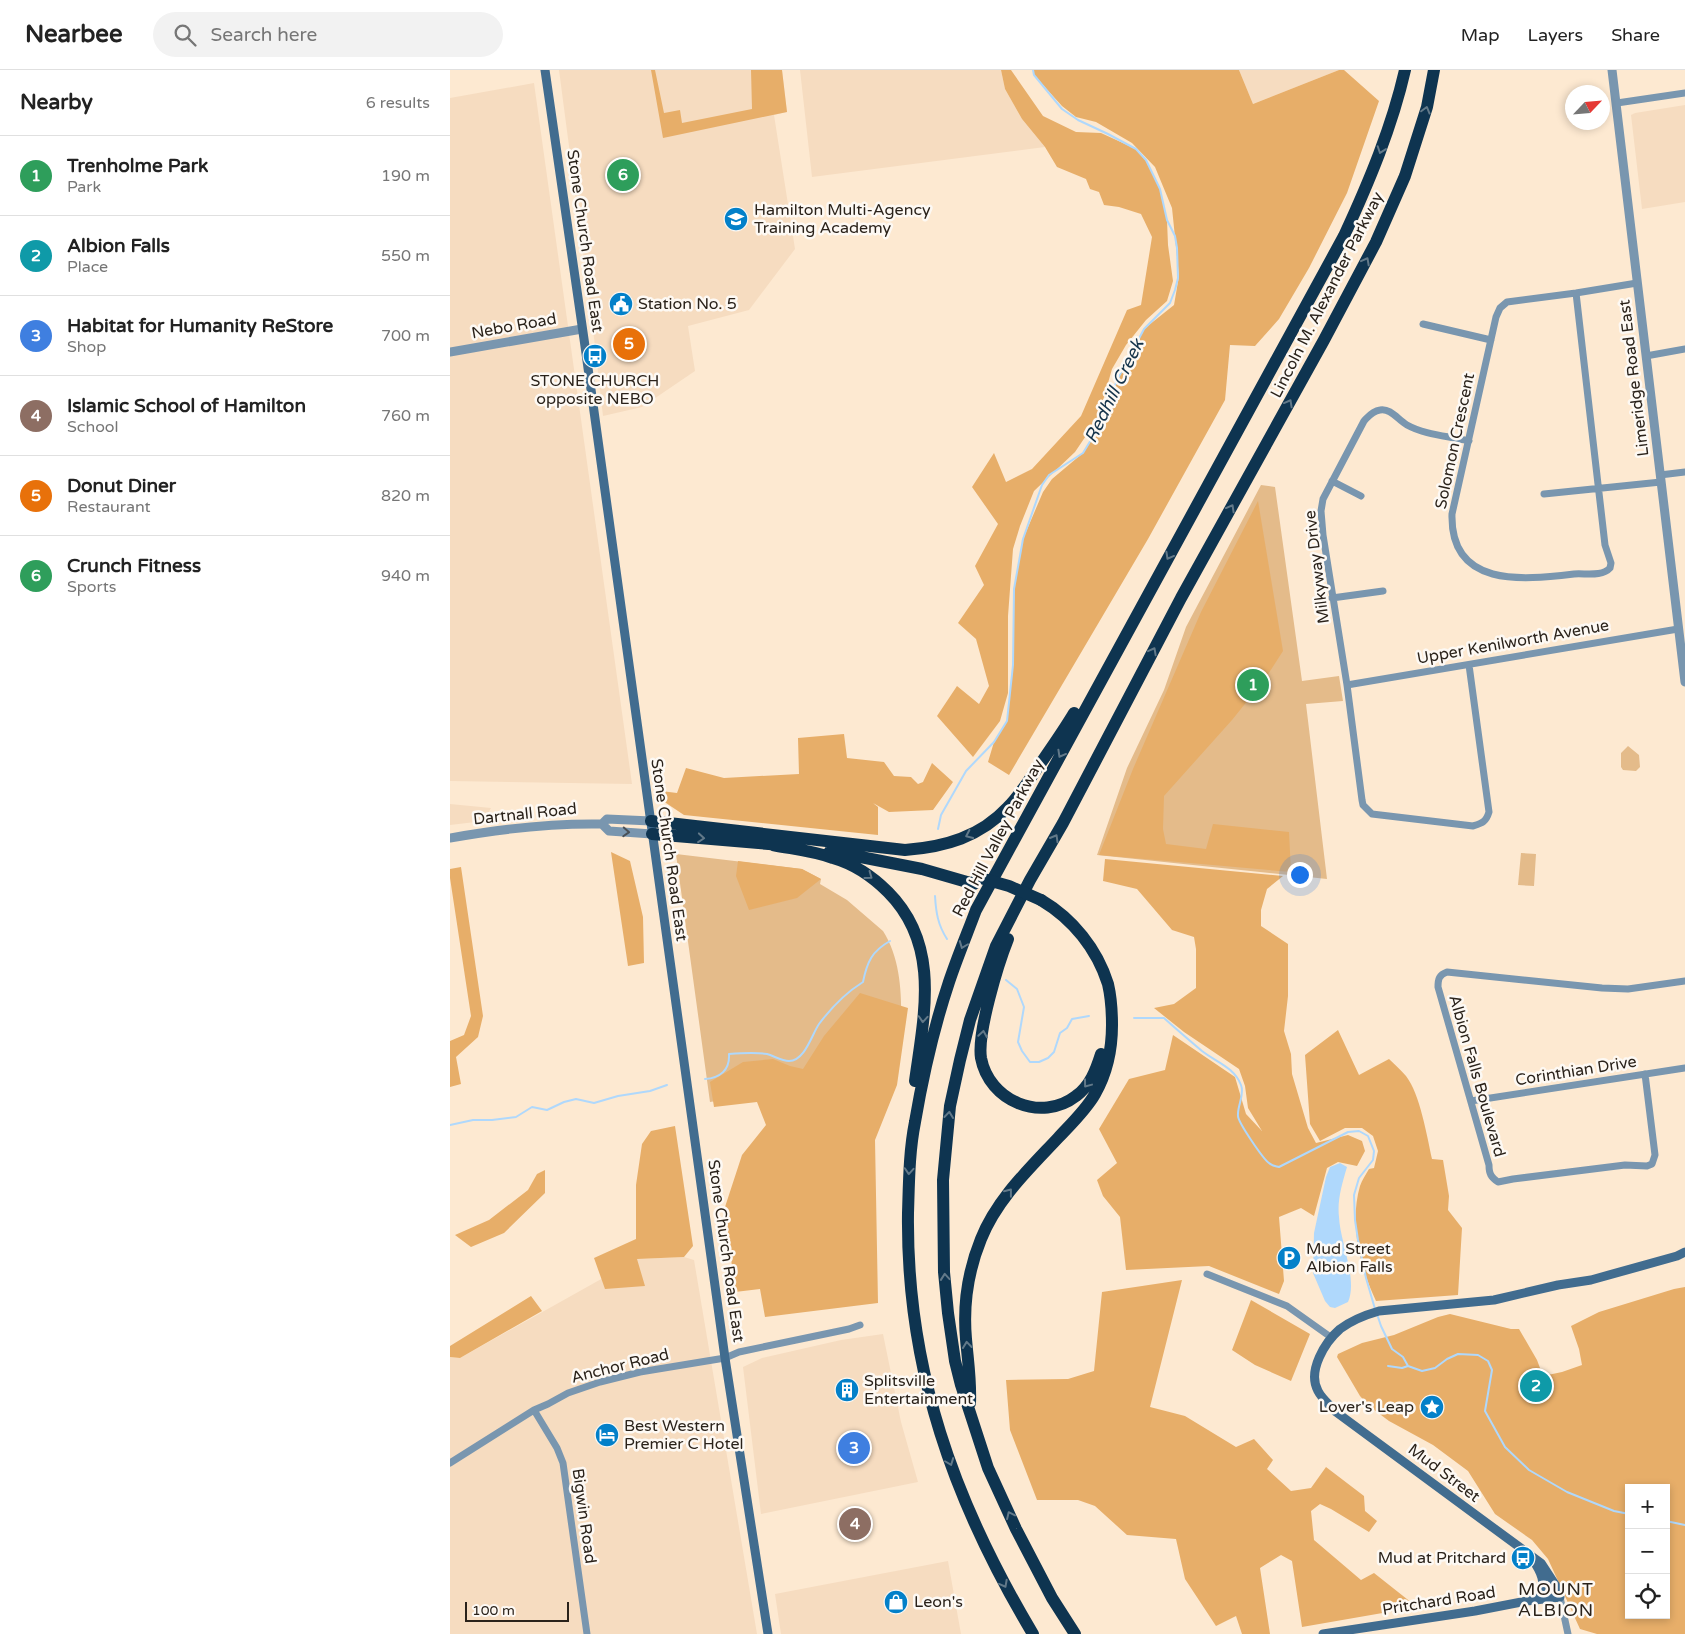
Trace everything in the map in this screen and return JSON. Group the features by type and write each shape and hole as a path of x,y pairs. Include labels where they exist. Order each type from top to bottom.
{"highway":[{"name":"Lincoln M. Alexander Parkway","path":"1238,431 1344,236 1370,180 1400,94 1405,70"},
{"name":"Lincoln M. Alexander Parkway","path":"1030,880 1063,823 1181,598 1376,242 1405,176 1427,107 1434,70"},
{"name":"Red Hill Valley Parkway","path":"1033,1634 993,1564 962,1492 938,1431 924,1375 914,1323 909,1277 909,1173 914,1123 937,1021 949,982 976,910 1238,431"},
{"path":"651,828 905,850 926,849 955,842 986,826 1010,806 1064,730 1103,666 1118,650"},
{"path":"651,828 773,845 834,858 860,870 880,884 891,895 901,907 913,928 921,952 925,982 922,1038 912,1104 914,1123"},
{"path":"773,845 806,847 886,861 976,880"},
{"path":"850,845 932,864 976,880 1006,894 1057,910 1073,925 1098,958 1109,989 1112,1011 1112,1040 1102,1081 1094,1096 1071,1124 1014,1186 1001,1203 982,1237 971,1269 967,1290 966,1339 971,1382 969,1411"},
{"path":"1030,880 1003,950 991,993 980,1049 984,1069 996,1089 1018,1104 1029,1108 1043,1108 1068,1102 1084,1090 1094,1074 1102,1053 1104,1031 1104,1007 1100,986 1084,951 1063,925 1039,904"},
{"path":"1030,880 996,946 970,1020 950,1106 943,1180 944,1272 955,1361 988,1468 1016,1529 1052,1598 1075,1634"}],"main road":[{"name":"Stone Church Road East","path":"545,70 725,1358 768,1634"},
{"name":"Mud Street","path":"1560,1597 1556,1586 1540,1563 1336,1412 1317,1390 1316,1367 1320,1356 1339,1330 1354,1320 1368,1314 1391,1309 1494,1300 1558,1285 1591,1280 1677,1256 1685,1252"},
{"path":"1523,1550 1536,1565 1543,1582 1541,1590 1537,1595 1527,1601"},
{"name":"Pritchard Road","path":"1323,1634 1560,1597"}],"street":[{"name":"Limeridge Road East","path":"1612,70 1661,479 1682,628 1685,682"},
{"path":"1617,103 1685,93"},
{"name":"Solomon Crescent","path":"1576,293 1605,545 1611,563 1607,571 1602,574 1585,573 1542,578 1516,578 1480,570 1466,560 1456,546 1451,530 1452,514 1491,340 1500,308 1507,302 1576,293 1637,282"},
{"path":"1423,324 1491,340"},
{"name":"Nebo Road","path":"450,352 582,329"},
{"path":"1646,356 1685,349"},
{"name":"Milkyway Drive","path":"1469,441 1422,431 1408,425 1390,412 1380,410 1371,413 1364,422 1323,499 1321,511 1332,598 1347,685 1362,800 1366,808 1376,815 1472,826 1483,823 1489,812 1470,665"},
{"path":"1544,494 1661,479 1685,472"},
{"path":"1332,481 1361,496"},
{"path":"1332,598 1383,591"},
{"name":"Upper Kenilworth Avenue","path":"1347,685 1682,628"},
{"name":"Dartnall Road","path":"450,838 541,825 602,824 610,831 651,828"},
{"name":"Albion Falls Boulevard","path":"1644,1074 1655,1155 1652,1164 1647,1166 1625,1165 1498,1182 1489,1173 1489,1165 1438,988 1438,980 1441,975 1447,972 1628,989 1685,981"},
{"name":"Corinthian Drive","path":"1470,1101 1685,1068"},
{"path":"1207,1274 1287,1306 1332,1338"},
{"name":"Anchor Road","path":"450,1463 534,1410 568,1393 600,1382 640,1372 725,1358 739,1352 849,1329 860,1325"},
{"name":"Bigwin Road","path":"534,1410 557,1448 563,1463 587,1634"},
{"name":"Mud Street","path":"1560,1597 1568,1634"}],"shaded area":[{"path":"559,70 782,70 787,112 774,115 795,249 749,310 688,326 695,371 642,407 603,416 593,329"},
{"path":"651,70 655,70 664,113 680,110 682,123 752,109 751,70 782,70 787,112 663,138"},
{"path":"800,70 1001,70 1005,89 1022,119 1045,147 812,177"},
{"path":"1001,70 1011,70 1043,116 1076,132 1101,133 1136,149 1146,160 1160,189 1167,220 1173,281 1167,301 1146,320 1126,345 1112,369 1098,418 1075,452 1034,491 1013,549 1008,616 1008,693 1000,721 973,757 937,716 957,686 979,704 989,686 976,639 958,623 984,585 975,566 998,524 972,487 994,453 1006,482 1032,469 1081,416 1127,310 1141,305 1152,237 1141,214 1119,207 1104,205 1099,192 1090,189 1086,179 1057,167 1045,147 1022,119 1005,89"},
{"path":"1033,70 1239,70 1253,104 1339,70 1344,70 1379,101 1347,193 1309,268 1279,319 1255,346 1230,345 1225,400 1148,539 1009,775 988,762 994,742 1007,721 1013,665 1014,589 1023,539 1043,492 1052,479 1083,453 1100,425 1117,380 1144,329 1174,305 1179,276 1172,208 1155,167 1132,143 1096,122 1076,117 1062,106 1034,75"},
{"path":"1239,70 1339,70 1253,104"},
{"path":"534,83 632,784 450,781 450,98"},
{"path":"1685,105 1685,202 1642,209 1631,115"},
{"path":"1261,485 1275,487 1302,681 1339,676 1343,701 1306,704 1327,879 1097,855 1127,768 1164,690 1186,627"},
{"path":"1258,501 1283,651 1265,679 1232,720 1164,796 1163,829 1166,844 1206,849 1213,824 1289,832 1291,872 1099,855 1133,769 1201,612"},
{"path":"844,734 847,758 884,762 894,776 911,777 918,784 923,782 932,763 953,782 933,810 889,812 873,803 878,807 878,835 684,815 663,801 661,791 677,793 686,768 724,778 799,774 798,738"},
{"path":"1628,746 1639,755 1640,767 1636,771 1623,770 1621,767 1621,753"},
{"path":"450,804 491,808 484,821 450,825"},
{"path":"611,852 630,861 643,917 644,963 628,966"},
{"path":"1521,853 1536,854 1534,886 1518,885"},
{"path":"676,854 802,869 821,879 820,884 847,900 883,931 890,944 898,973 901,1003 901,1048 803,1087 710,1102"},
{"path":"1105,859 1283,876 1267,889 1261,910 1261,926 1288,944 1288,996 1284,1031 1291,1054 1292,1074 1308,1128 1316,1143 1348,1135 1362,1141 1365,1151 1357,1166 1338,1162 1327,1168 1314,1216 1301,1208 1279,1217 1284,1281 1279,1294 1209,1266 1126,1270 1120,1217 1103,1196 1097,1180 1117,1163 1099,1129 1129,1079 1165,1070 1173,1035 1235,1077 1246,1114 1262,1131 1248,1108 1245,1086 1239,1069 1184,1032 1154,1008 1174,1004 1196,988 1196,949 1194,937 1172,930 1137,889 1103,881"},
{"path":"738,861 802,869 821,879 797,898 749,910 736,876"},
{"path":"461,867 483,1016 478,1037 456,1057 461,1084 450,1087 450,1041 464,1035 471,1016 450,878 450,869"},
{"path":"860,993 908,1008 897,1085 875,1140 878,1303 765,1317 760,1289 735,1292 725,1207 742,1155 766,1125 757,1102 714,1107 710,1082 743,1062 773,1059 803,1069 824,1036"},
{"path":"1338,1030 1359,1075 1389,1059 1406,1076 1411,1084 1422,1116 1432,1159 1443,1160 1449,1196 1448,1210 1462,1228 1458,1295 1376,1301 1370,1288 1358,1245 1356,1215 1360,1186 1369,1169 1374,1168 1378,1151 1373,1136 1362,1128 1345,1128 1320,1141 1310,1124 1305,1055"},
{"path":"675,1126 693,1246 684,1257 637,1259 645,1286 605,1289 594,1258 636,1239 636,1185 642,1144 651,1131"},
{"path":"545,1170 545,1193 504,1233 471,1247 455,1235 489,1220 528,1190 537,1174"},
{"path":"684,1257 694,1260 757,1634 450,1634 450,1357 460,1358 637,1259"},
{"path":"1182,1280 1150,1407 1185,1416 1236,1447 1254,1439 1273,1460 1267,1469 1291,1491 1311,1488 1326,1467 1364,1496 1365,1511 1377,1521 1369,1532 1320,1504 1311,1511 1314,1540 1361,1580 1374,1573 1417,1607 1302,1627 1292,1561 1281,1555 1260,1568 1270,1634 1242,1634 1236,1616 1216,1626 1185,1579 1176,1539 1127,1535 1095,1506 1078,1500 1037,1500 1010,1430 1006,1380 1068,1379 1094,1371 1102,1292"},
{"path":"1685,1287 1685,1634 1597,1634 1580,1629 1548,1559 1532,1540 1495,1514 1468,1471 1433,1445 1389,1421 1369,1406 1360,1396 1337,1357 1338,1354 1362,1343 1394,1335 1450,1314 1511,1329 1519,1329 1537,1360 1543,1376 1582,1365 1571,1326 1599,1312"},
{"path":"531,1296 542,1311 460,1358 450,1357 450,1346"},
{"path":"1251,1300 1310,1334 1291,1381 1255,1365 1232,1350"},
{"path":"883,1334 901,1422 918,1482 761,1514 743,1367 762,1358 841,1340"},
{"path":"948,1561 961,1634 781,1634 775,1594"}],"water":[{"path":"1340,1163 1347,1167 1340,1192 1339,1211 1340,1227 1350,1272 1351,1293 1348,1302 1335,1308 1330,1307 1325,1301 1313,1273 1314,1233 1326,1177 1330,1167"}],"waterway":[{"name":"Redhill Creek","path":"938,829 941,815 966,771 994,742 1007,721 1013,665 1014,589 1023,539 1042,485 1049,475 1083,453 1100,425 1117,380 1144,329 1170,303 1178,278 1175,236 1167,220 1160,189 1146,160 1136,149 1078,120 1062,109 1034,75 1033,70"},
{"name":"Redhill Creek","path":"935,896 938,919 947,939"},
{"path":"705,1079 715,1077 726,1069 729,1054 762,1053 784,1060 795,1060 804,1052 816,1028 834,1006 863,982 871,958 890,941"},
{"name":"Redhill Creek","path":"1006,980 1017,989 1024,1007 1018,1042 1030,1062 1039,1062 1048,1058 1054,1052 1060,1033 1067,1028 1072,1019 1089,1016"},
{"name":"Redhill Creek","path":"1134,1018 1164,1018 1202,1051 1234,1074 1242,1089 1238,1112 1239,1120 1257,1148 1271,1165 1279,1167 1348,1132 1359,1131 1368,1136 1374,1151 1373,1160 1359,1178 1354,1195 1355,1220 1366,1278 1375,1309"},
{"path":"450,1125 473,1120 516,1117 532,1107 547,1110 576,1099 594,1103 618,1096 650,1091 667,1085"},
{"name":"Redhill Creek","path":"1377,1314 1392,1349 1403,1357 1408,1366 1422,1371 1435,1368 1458,1354 1478,1355 1488,1361 1492,1370 1485,1411 1505,1447 1529,1470 1567,1492 1614,1511 1625,1513"},
{"path":"1388,1366 1402,1368 1408,1366"},
{"name":"Redhill Creek","path":"1670,1522 1685,1525"}],"place":[{"name":"Crunch Fitness","path":"623,175"},
{"name":"Hamilton Multi-Agency Training Academy","path":"736,219"},
{"name":"Station No. 5","path":"621,304"},
{"name":"Donut Diner","path":"629,344"},
{"name":"STONE CHURCH opposite NEBO","path":"595,356"},
{"name":"Trenholme Park","path":"1253,685"},
{"name":"Mud Street Albion Falls","path":"1289,1258"},
{"name":"Albion Falls","path":"1536,1386"},
{"name":"Splitsville Entertainment","path":"847,1390"},
{"name":"Lover's Leap","path":"1432,1407"},
{"name":"Best Western Premier C Hotel","path":"607,1435"},
{"name":"Habitat for Humanity ReStore","path":"854,1448"},
{"name":"Islamic School of Hamilton","path":"855,1524"},
{"name":"Mud at Pritchard","path":"1523,1558"},
{"name":"Leon's","path":"896,1602"}],"district":[{"name":"MOUNT ALBION","path":"1556,1599"}]}
